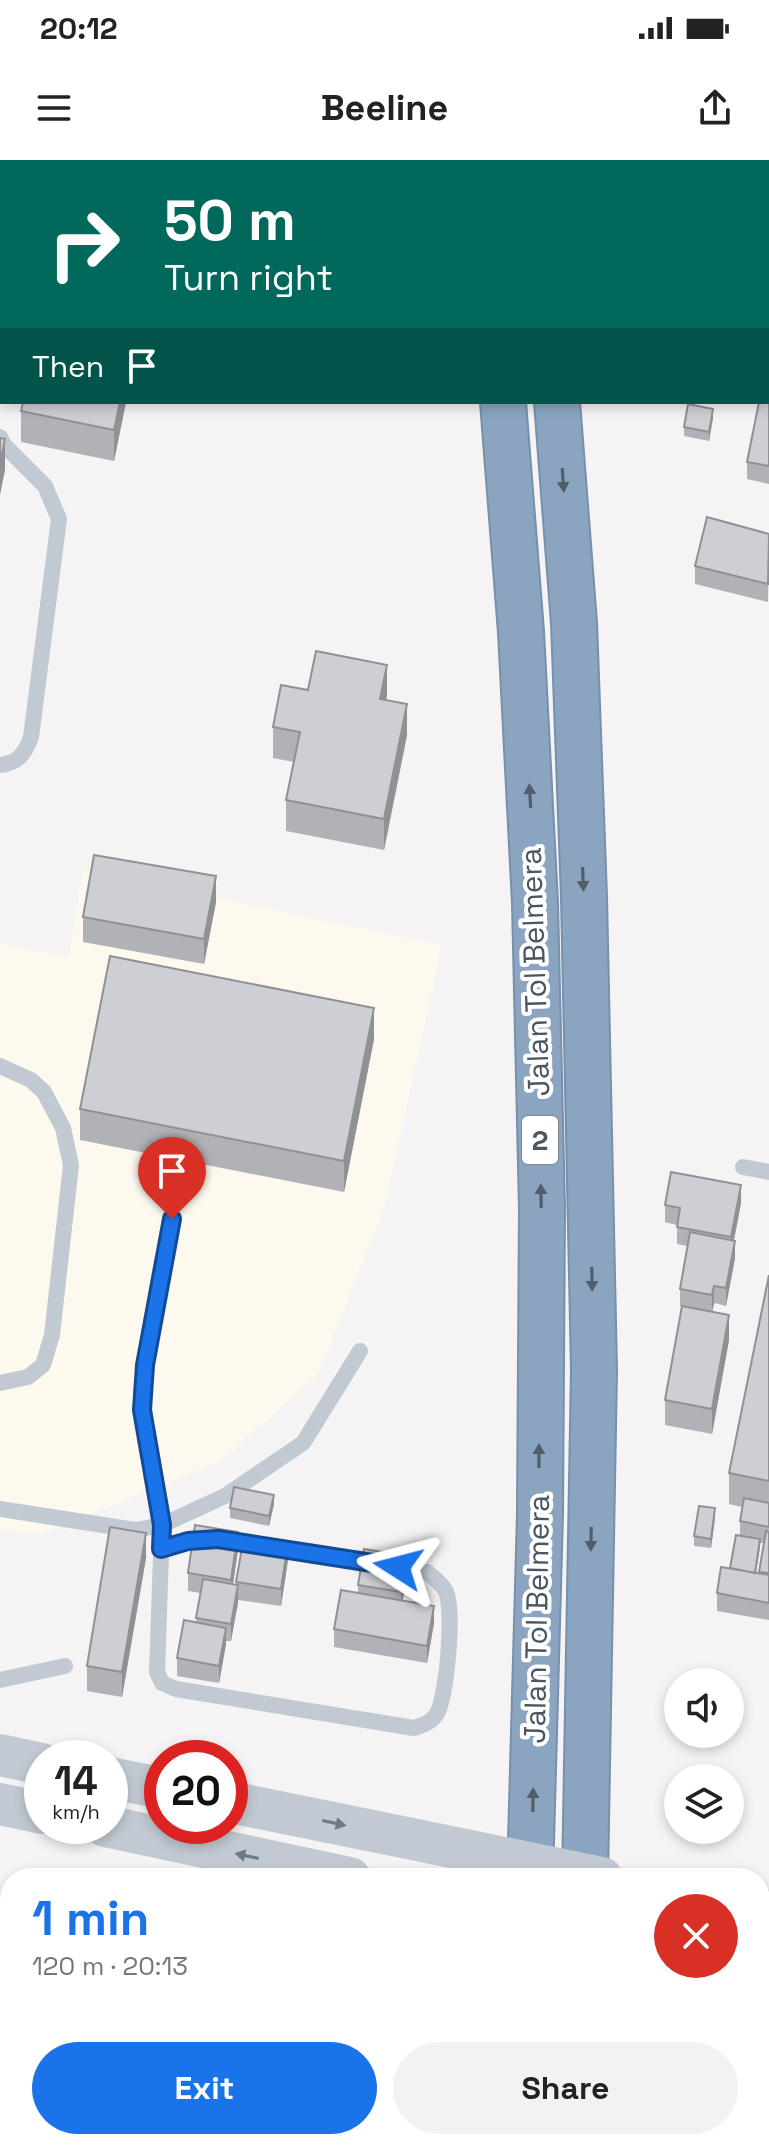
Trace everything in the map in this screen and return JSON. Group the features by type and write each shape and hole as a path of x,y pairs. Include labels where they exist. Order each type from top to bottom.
{"highway":[{"name":"Jalan Tol Belmera","path":"503,404 521,632 535,903 542,1209 540,1514 530,1868"},
{"name":"Jalan Tol Belmera","path":"557,404 574,623 584,897 594,1354 585,1868"}],"street":[{"path":"0,1755 24,1760"},
{"path":"0,1804 24,1809"},
{"path":"248,1806 553,1868"},
{"path":"128,1831 303,1868"}],"lane":[{"path":"0,437 4,445 45,486 59,519 31,737 24,756 0,765"},
{"path":"0,1066 31,1080 44,1092 63,1128 71,1165 52,1335 43,1365 28,1377 0,1383"},
{"path":"743,1167 769,1172"},
{"path":"161,1549 188,1541 218,1539 427,1572 446,1591 449,1612 443,1696 438,1713 429,1723 414,1728 176,1689 162,1683 157,1672 161,1549 162,1525 142,1410 145,1365 172,1219"},
{"path":"0,1509 135,1530 162,1525 225,1496 303,1443 360,1351"},
{"path":"0,1680 65,1666"}],"shaded area":[{"path":"83,870 442,945 385,1205 318,1374 222,1460 40,1535 0,1529 0,943 69,958"}],"building":[{"path":"23,404 120,404 114,430 21,411"},
{"path":"688,404 713,409 709,432 684,427"},
{"path":"759,404 769,404 769,466 747,462"},
{"path":"0,438 5,439 0,464"},
{"path":"707,517 769,534 768,584 695,566"},
{"path":"316,651 387,665 380,699 407,704 384,819 286,800 300,732 273,727 281,685 308,690"},
{"path":"94,855 216,876 204,939 83,917"},
{"path":"110,956 374,1008 344,1161 80,1109"},
{"path":"671,1172 741,1185 731,1237 677,1227 680,1208 665,1205"},
{"path":"690,1232 735,1241 726,1288 714,1286 712,1295 680,1289"},
{"path":"769,1275 769,1481 729,1473"},
{"path":"682,1306 729,1315 712,1409 665,1400"},
{"path":"234,1487 274,1495 269,1516 230,1508"},
{"path":"744,1498 769,1503 769,1527 740,1521"},
{"path":"699,1506 715,1508 711,1539 694,1536"},
{"path":"195,1525 238,1532 231,1580 188,1573"},
{"path":"110,1527 146,1533 122,1672 87,1666"},
{"path":"766,1531 769,1532 769,1573 759,1572"},
{"path":"736,1535 760,1539 755,1573 730,1568"},
{"path":"244,1536 288,1543 281,1589 236,1582"},
{"path":"364,1549 407,1556 401,1592 358,1585"},
{"path":"721,1567 769,1575 769,1603 717,1593"},
{"path":"203,1579 238,1585 231,1624 196,1618"},
{"path":"341,1590 434,1606 427,1646 334,1629"},
{"path":"184,1620 226,1628 219,1666 177,1658"}],"route":[{"path":"172,1219 145,1365 142,1410 162,1525 161,1549 188,1541 218,1539 398,1567"}]}
